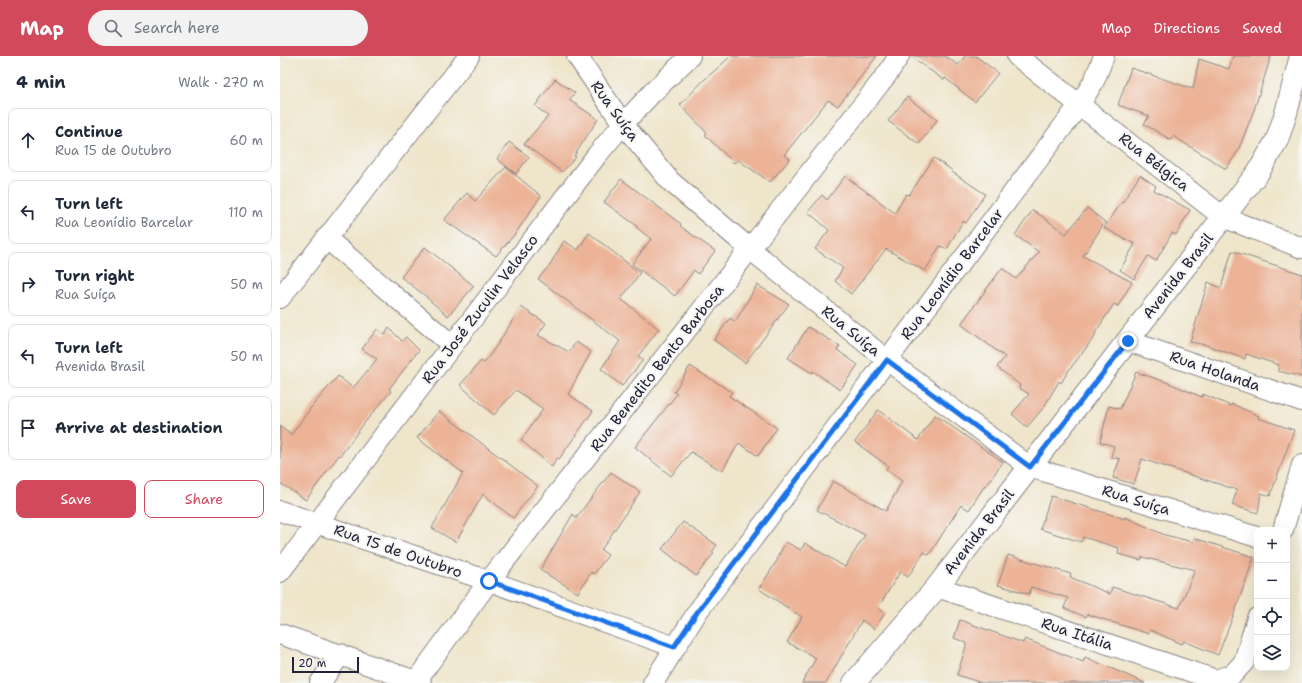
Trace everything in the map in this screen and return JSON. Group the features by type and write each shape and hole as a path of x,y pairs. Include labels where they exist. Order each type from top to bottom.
{"street":[{"path":"280,298 469,56"},
{"name":"Rua Suíça","path":"576,56 623,124 670,181 750,249 887,360 1030,467 1254,536"},
{"name":"Rua José Zuculin Velasco","path":"280,572 597,155 652,92 690,56"},
{"name":"Rua Benedito Bento Barbosa","path":"419,682 489,581 888,73 899,56"},
{"name":"Rua Bélgica","path":"1017,56 1223,217 1302,248"},
{"name":"Rua Leonídio Barcelar","path":"653,683 674,647 698,611 1080,104 1094,81 1104,56"},
{"name":"Avenida Brasil","path":"854,683 937,587 1259,171 1277,140 1286,113 1301,56"},
{"path":"326,238 452,345"},
{"name":"Rua Holanda","path":"1128,341 1302,401"},
{"path":"1284,527 1302,465"},
{"name":"Rua 15 de Outubro","path":"280,511 489,581 674,647"},
{"name":"Rua Itália","path":"937,587 1216,680 1233,674 1244,662 1254,628"},
{"path":"280,634 419,682"},
{"path":"320,683 341,654"}],"building":[{"path":"731,56 877,56 838,106 828,100 784,155 790,159 770,182 738,160 734,163 705,135 707,133 680,105 703,81"},
{"path":"910,56 945,56 958,65 965,56 976,56 998,73 975,102 945,78 944,80"},
{"path":"1233,56 1271,56 1254,110 1238,151 1226,169 1173,136 1171,140 1144,124 1149,116 1118,105 1131,68 1193,89 1199,59 1229,69"},
{"path":"555,79 575,93 569,100 598,119 574,156 576,157 562,172 524,144 548,116 535,106"},
{"path":"907,97 937,120 919,144 888,121"},
{"path":"509,142 529,157 516,174 497,159"},
{"path":"934,158 985,194 966,223 963,221 947,249 940,246 925,271 886,249 851,294 835,281 843,268 815,249 829,230 808,212 822,195 827,200 845,176 895,213 906,194 909,195"},
{"path":"506,167 541,196 515,234 496,256 444,220 467,193 475,201"},
{"path":"1140,175 1156,186 1154,190 1190,210 1176,235 1172,233 1156,261 1148,256 1134,279 1120,270 1135,244 1104,228"},
{"path":"621,179 681,224 680,226 715,251 698,274 694,270 675,296 632,264 651,239 636,227 637,226 604,202"},
{"path":"1087,208 1105,222 1083,256 1132,282 1118,306 1114,304 1095,333 1096,335 1061,383 1059,381 1044,407 1027,427 1012,414 1029,394 1019,388 1020,385 997,367 1005,357 961,324 1002,268 1016,279 1039,252 1015,235 1033,210 1066,234"},
{"path":"589,233 640,273 621,299 659,329 638,356 643,360 622,386 601,369 620,341 538,279 549,266 564,241 578,250"},
{"path":"425,247 474,286 448,316 427,297 401,277"},
{"path":"1232,251 1302,274 1302,377 1278,371 1279,365 1246,354 1245,359 1206,345 1190,342 1208,282 1221,288"},
{"path":"757,285 789,304 745,363 714,340 730,318 735,322"},
{"path":"521,307 546,323 538,335 569,352 576,342 591,352 568,394 593,411 559,459 557,458 552,467 521,440 543,409 516,390 494,415 460,385 481,361 484,363"},
{"path":"808,327 840,346 837,350 858,365 840,390 813,371 812,373 788,358"},
{"path":"389,328 402,341 406,337 419,350 389,389 391,391 365,422 340,456 339,455 306,500 280,483 280,426 291,435 313,405 338,376 353,388 377,359 362,349 377,329 385,335"},
{"path":"690,366 732,392 729,396 777,428 758,456 739,443 722,471 691,452 671,476 635,447 677,394 674,392"},
{"path":"1136,372 1166,382 1202,397 1203,394 1231,406 1232,404 1259,416 1258,418 1294,430 1270,496 1261,493 1258,513 1232,505 1237,490 1142,459 1134,484 1113,478 1120,459 1111,457 1114,446 1100,442 1109,406 1120,409"},
{"path":"878,410 918,440 935,415 1003,462 986,486 985,485 969,510 961,505 929,555 924,552 908,577 900,572 878,608 885,613 874,629 862,620 826,683 802,683 816,658 787,642 802,617 759,589 778,559 777,558 786,542 801,550 805,543 845,567 865,535 817,510 833,481 886,511 902,481 886,469 888,466 855,442"},
{"path":"439,411 538,486 513,518 483,494 456,542 432,528 463,473 417,438"},
{"path":"611,472 640,492 601,550 608,555 594,574 591,572 578,593 540,570 573,514 576,518"},
{"path":"1051,496 1125,519 1125,517 1165,535 1193,542 1194,538 1254,557 1218,655 1184,641 1182,644 1150,630 1149,634 1087,614 1086,617 1064,608 1068,598 1031,587 1029,594 998,585 1008,555 1071,574 1070,577 1110,594 1112,587 1179,608 1195,570 1142,557 1141,560 1118,554 1119,548 1083,537 1081,542 1040,529"},
{"path":"683,522 717,545 712,552 714,553 696,576 662,549"},
{"path":"960,620 1023,643 1025,639 1083,662 1085,657 1145,683 982,683 957,675 967,643 954,638"}],"route":[{"path":"489,581 674,647 698,611 887,360 1030,467 1128,341"}]}
